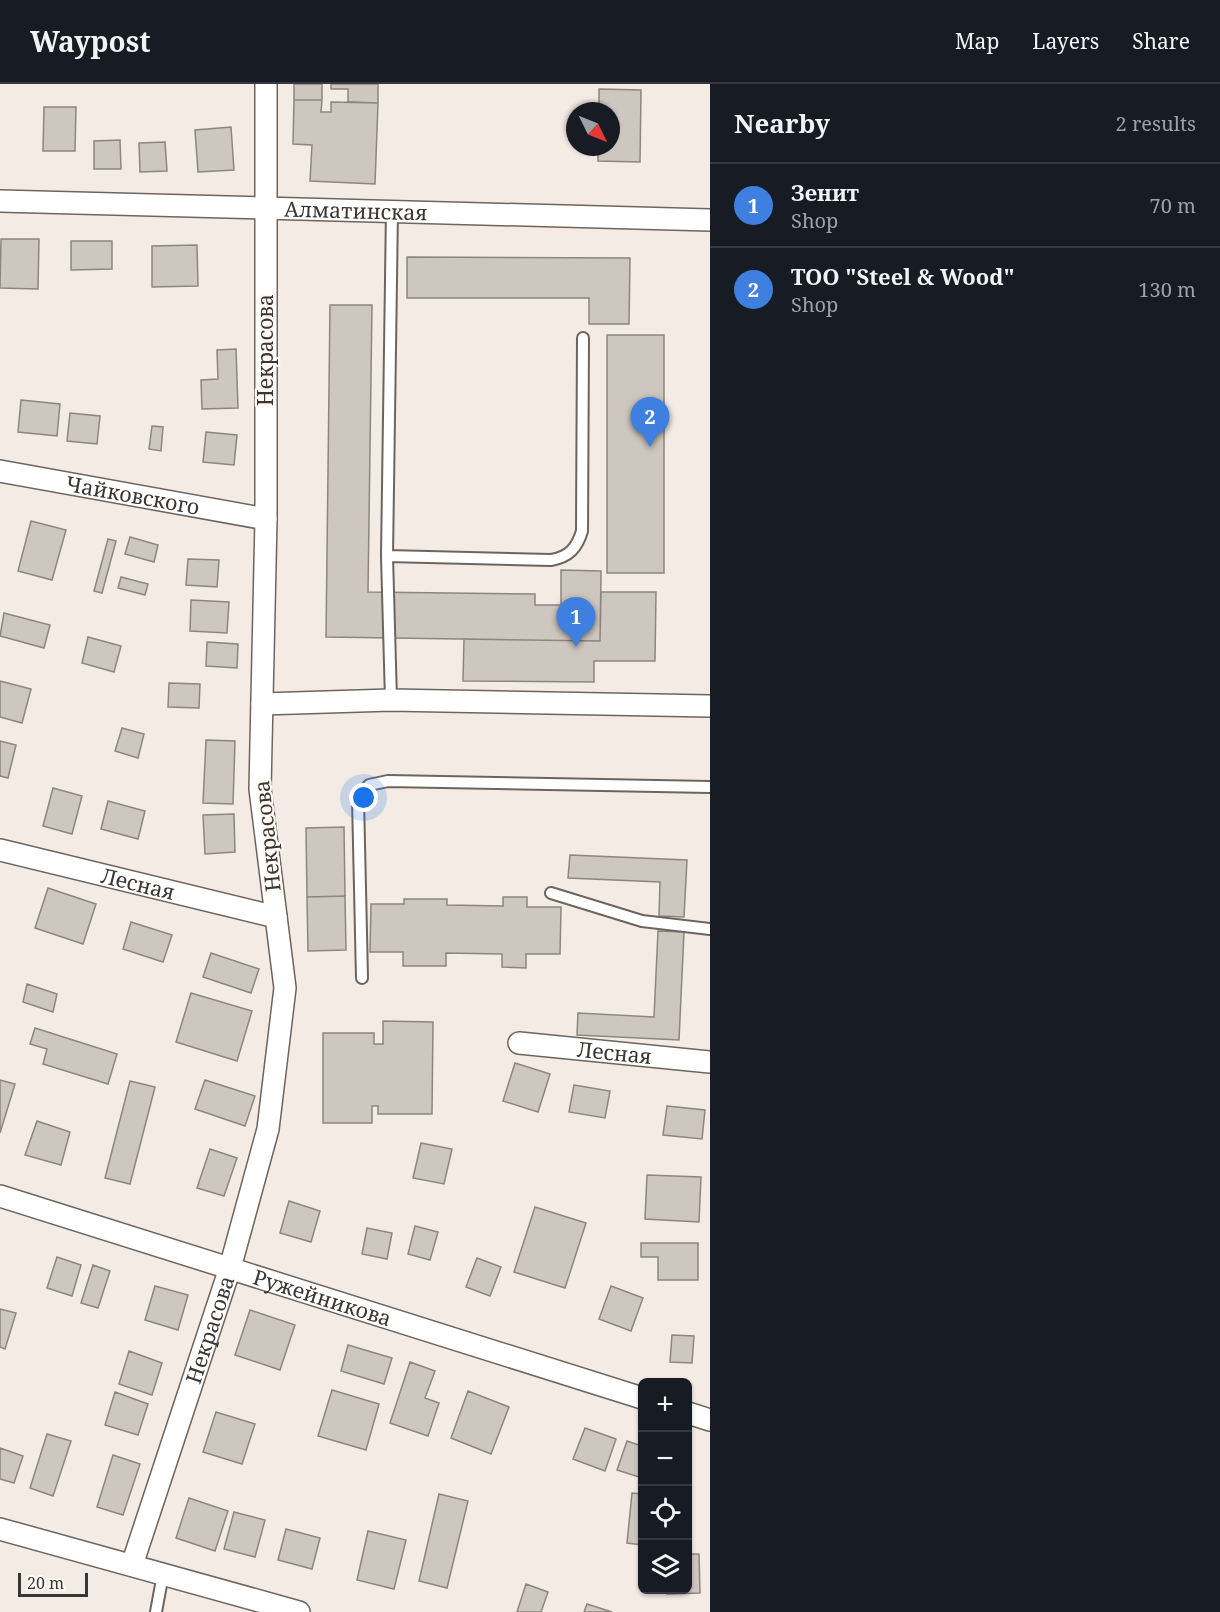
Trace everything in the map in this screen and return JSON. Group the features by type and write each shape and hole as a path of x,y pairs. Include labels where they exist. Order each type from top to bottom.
{"street":[{"name":"Некрасова","path":"132,1565 230,1268 268,1129 285,988 260,789 266,519 266,84"},
{"name":"Алматинская","path":"0,201 710,220"},
{"name":"Чайковского","path":"0,471 266,519"},
{"path":"262,704 392,700 710,706"},
{"name":"Лесная","path":"2,856 276,917"},
{"name":"Лесная","path":"519,1043 710,1062"},
{"name":"Ружейникова","path":"0,1196 638,1397"},
{"path":"692,1415 710,1420"},
{"path":"0,1529 163,1574 257,1606 299,1612"}],"lane":[{"path":"392,210 387,556 392,700"},
{"path":"387,556 551,560 564,558 572,551 582,531 583,338"},
{"path":"362,978 358,799 369,785 388,781 710,787"},
{"path":"551,894 642,921 710,928"},
{"path":"156,1612 163,1574"}],"building":[{"path":"294,84 322,84 322,100 294,100"},
{"path":"331,84 378,84 378,103 348,102 348,89 331,89"},
{"path":"599,89 641,90 640,162 598,161 598,156 620,156 620,102 599,102"},
{"path":"294,100 322,100 321,112 331,112 331,102 378,103 375,184 310,181 312,145 293,144"},
{"path":"44,107 76,107 75,151 43,151"},
{"path":"231,127 234,170 198,172 195,130"},
{"path":"120,140 121,169 94,169 94,141"},
{"path":"165,142 167,171 140,172 139,143"},
{"path":"1,239 39,239 38,289 0,288"},
{"path":"71,241 112,241 112,269 71,270"},
{"path":"197,245 198,286 152,287 152,246"},
{"path":"407,257 630,258 629,324 589,324 589,298 407,298"},
{"path":"330,305 372,305 368,592 535,594 535,605 561,605 561,570 601,571 600,641 326,637"},
{"path":"607,335 664,335 664,573 607,573"},
{"path":"236,349 238,408 202,409 201,380 218,379 217,350"},
{"path":"21,400 60,404 57,436 18,432"},
{"path":"70,413 100,416 97,444 67,441"},
{"path":"152,426 163,427 161,451 149,449"},
{"path":"206,432 237,435 234,465 203,462"},
{"path":"31,521 66,530 52,580 18,571"},
{"path":"130,537 158,545 154,562 125,554"},
{"path":"108,539 116,541 102,593 94,591"},
{"path":"188,559 219,560 217,587 186,585"},
{"path":"121,577 148,584 145,595 118,588"},
{"path":"601,592 656,592 655,661 594,661 594,682 463,681 464,639 600,641"},
{"path":"191,600 229,602 227,633 190,631"},
{"path":"4,613 50,625 44,648 0,636"},
{"path":"88,637 121,646 114,672 82,663"},
{"path":"207,642 238,644 237,668 206,666"},
{"path":"0,681 31,689 22,723 0,717"},
{"path":"169,683 200,684 199,708 168,707"},
{"path":"122,728 144,734 138,758 115,751"},
{"path":"206,740 235,741 233,804 203,803"},
{"path":"0,741 16,745 8,778 0,776"},
{"path":"53,788 82,796 72,834 43,826"},
{"path":"108,801 145,811 138,839 101,829"},
{"path":"234,814 235,852 205,854 203,815"},
{"path":"344,827 345,896 307,897 306,828"},
{"path":"570,855 687,860 684,917 659,916 660,882 568,878"},
{"path":"48,888 96,904 83,944 35,928"},
{"path":"345,896 346,950 308,951 307,897"},
{"path":"503,897 527,897 527,907 561,907 560,954 526,954 526,968 502,967 502,954 446,953 446,966 403,966 403,952 370,952 371,904 404,904 404,899 447,899 447,905 503,906"},
{"path":"131,922 172,935 163,962 123,949"},
{"path":"658,931 684,932 679,1040 577,1035 578,1013 654,1017"},
{"path":"211,953 259,969 251,993 203,977"},
{"path":"27,984 57,994 53,1012 23,1002"},
{"path":"191,993 252,1011 237,1061 176,1042"},
{"path":"383,1021 433,1022 432,1114 378,1114 378,1106 372,1106 372,1123 323,1123 323,1033 374,1033 374,1044 383,1044"},
{"path":"35,1028 117,1054 108,1084 43,1064 47,1049 30,1044"},
{"path":"515,1063 550,1074 538,1112 503,1101"},
{"path":"0,1080 15,1084 0,1133"},
{"path":"205,1080 255,1096 245,1126 195,1109"},
{"path":"130,1081 155,1087 130,1184 105,1178"},
{"path":"574,1085 610,1091 605,1118 569,1112"},
{"path":"667,1106 705,1110 702,1139 663,1135"},
{"path":"37,1121 70,1132 61,1165 25,1155"},
{"path":"421,1143 452,1149 444,1184 413,1178"},
{"path":"210,1149 237,1158 224,1196 197,1188"},
{"path":"647,1175 701,1177 699,1222 645,1219"},
{"path":"289,1201 320,1211 311,1242 280,1233"},
{"path":"535,1207 586,1223 565,1288 514,1272"},
{"path":"415,1226 438,1232 430,1260 408,1254"},
{"path":"367,1228 392,1233 387,1259 362,1254"},
{"path":"641,1243 698,1243 698,1280 658,1280 658,1257 641,1257"},
{"path":"57,1257 81,1265 72,1296 47,1288"},
{"path":"477,1258 501,1267 490,1296 466,1287"},
{"path":"93,1265 110,1271 98,1308 81,1303"},
{"path":"155,1286 188,1295 178,1330 145,1320"},
{"path":"611,1286 643,1298 631,1331 599,1319"},
{"path":"0,1309 16,1313 5,1349 0,1347"},
{"path":"250,1310 295,1325 280,1370 235,1355"},
{"path":"672,1335 694,1336 692,1363 670,1362"},
{"path":"348,1345 392,1358 384,1384 341,1371"},
{"path":"129,1351 162,1363 152,1395 119,1384"},
{"path":"410,1362 435,1371 425,1398 439,1403 428,1436 390,1423"},
{"path":"332,1390 379,1404 366,1450 318,1436"},
{"path":"468,1391 509,1407 491,1454 451,1438"},
{"path":"115,1392 148,1404 138,1435 105,1425"},
{"path":"216,1412 255,1424 242,1464 203,1452"},
{"path":"585,1428 616,1439 605,1471 573,1459"},
{"path":"47,1434 71,1441 53,1496 30,1488"},
{"path":"627,1441 638,1445 638,1477 617,1470"},
{"path":"0,1448 23,1456 14,1483 0,1479"},
{"path":"113,1455 140,1464 123,1515 97,1507"},
{"path":"632,1493 638,1494 638,1544 627,1543"},
{"path":"439,1494 468,1501 447,1588 419,1581"},
{"path":"189,1498 228,1511 215,1551 176,1538"},
{"path":"234,1512 265,1520 255,1557 224,1549"},
{"path":"286,1529 320,1538 312,1569 278,1560"},
{"path":"368,1531 406,1540 394,1589 357,1580"},
{"path":"692,1554 699,1554 700,1593 692,1593"},
{"path":"526,1584 548,1592 541,1612 517,1612"},
{"path":"587,1604 612,1612 584,1612"}],"place":[{"name":"TOO \"Steel & Wood\"","path":"650,447"},
{"name":"Зенит","path":"576,647"}]}
